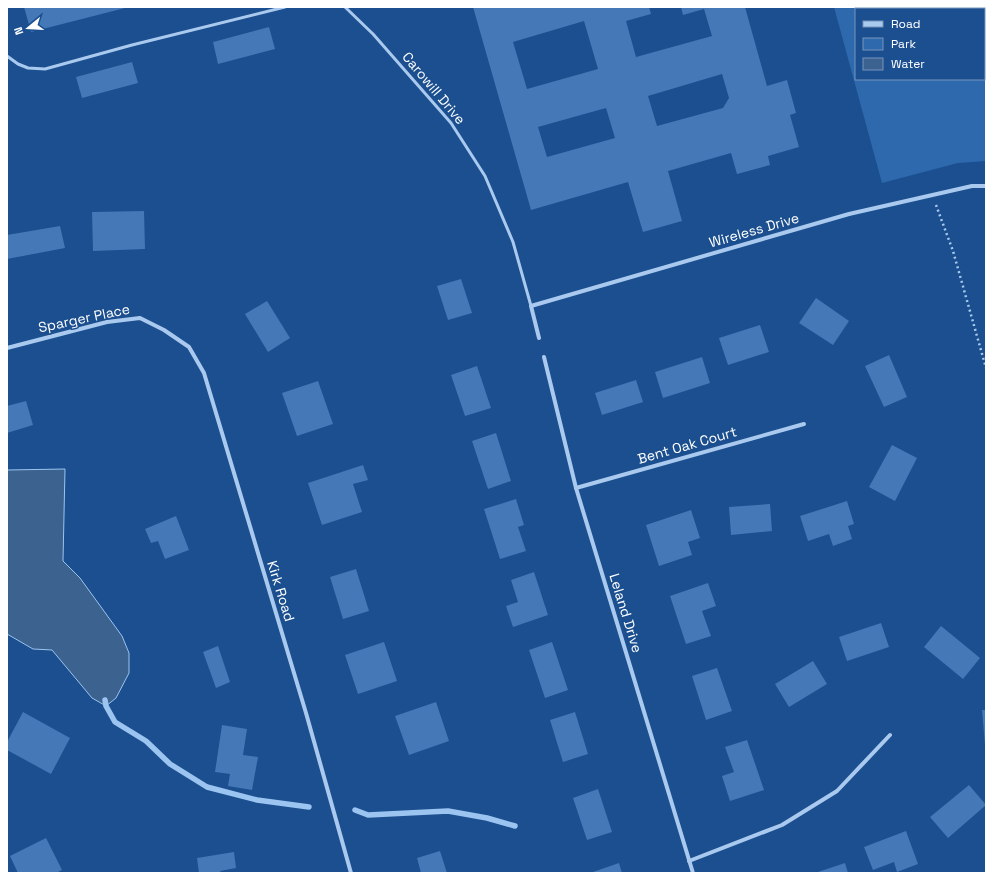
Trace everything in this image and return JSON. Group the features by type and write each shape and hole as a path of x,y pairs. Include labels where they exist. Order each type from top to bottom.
{"street":[{"name":"Wireless Drive","path":"531,306 849,214 972,186 986,186"},
{"path":"531,306 539,338"},
{"name":"Sparger Place","path":"7,348 107,322 140,318 164,330"},
{"name":"Kirk Road","path":"164,330 189,347 204,373 306,713 351,873"},
{"name":"Leland Drive","path":"544,357 576,488 693,873"},
{"name":"Bent Oak Court","path":"576,488 804,424"},
{"path":"689,861 782,825 837,791 890,735"}],"lane":[{"path":"7,56 18,64 28,68 45,69 132,45 285,7"},
{"name":"Carowill Drive","path":"345,7 373,34 451,123 485,176 513,242 531,306"}],"path":[{"path":"933,195 953,251 986,368"}],"green space":[{"path":"834,7 986,7 986,161 958,163 882,183"}],"water":[{"path":"65,469 63,561 80,578 122,636 129,653 129,673 116,698 106,706 92,698 52,650 33,649 7,634 7,470"}],"building":[{"path":"24,7 125,7 125,8 31,32"},
{"path":"473,7 649,7 651,14 626,21 636,57 712,36 704,9 683,15 681,7 745,7 767,86 787,80 796,113 790,115 799,147 768,156 770,165 737,174 731,153 668,171 682,221 643,232 628,182 531,210","holes":["584,21 598,69 527,89 513,42","722,74 729,98 723,108 657,126 648,96","606,108 615,138 547,157 538,127"]},
{"path":"269,27 275,49 218,64 213,42"},
{"path":"132,62 138,83 82,98 76,77"},
{"path":"144,211 145,249 93,251 92,212"},
{"path":"60,226 65,248 7,259 7,235"},
{"path":"461,279 472,313 448,320 437,286"},
{"path":"816,298 849,321 833,345 799,323"},
{"path":"267,301 290,338 268,352 245,314"},
{"path":"760,325 769,352 728,365 719,338"},
{"path":"889,355 907,397 884,407 865,366"},
{"path":"702,357 710,383 663,398 655,372"},
{"path":"477,366 491,408 465,416 451,375"},
{"path":"636,380 643,402 602,415 595,393"},
{"path":"318,381 333,424 297,436 282,393"},
{"path":"26,401 33,425 7,433 7,406"},
{"path":"496,433 511,481 488,489 472,441"},
{"path":"892,445 917,458 895,501 869,487"},
{"path":"363,465 368,480 353,484 362,512 322,525 308,483"},
{"path":"516,499 524,525 518,527 526,551 500,559 484,509"},
{"path":"847,501 854,524 848,526 852,539 833,546 829,534 808,541 800,516"},
{"path":"770,504 772,531 731,535 729,507"},
{"path":"691,510 700,538 688,542 692,555 659,566 646,525"},
{"path":"176,516 189,550 165,559 158,541 151,543 145,529"},
{"path":"356,569 369,611 343,619 330,577"},
{"path":"534,572 548,615 513,627 506,606 518,602 511,580"},
{"path":"708,583 716,606 702,611 711,636 686,644 670,596"},
{"path":"881,623 889,647 847,661 839,637"},
{"path":"941,626 980,658 963,679 924,647"},
{"path":"384,642 397,681 358,694 345,655"},
{"path":"552,642 568,690 545,698 529,650"},
{"path":"218,646 230,682 216,688 203,652"},
{"path":"813,661 827,684 789,707 775,684"},
{"path":"717,668 732,711 706,720 692,676"},
{"path":"436,702 449,741 409,755 395,716"},
{"path":"982,710 986,710 986,745 985,745"},
{"path":"23,712 70,738 51,774 7,750 7,742"},
{"path":"575,712 588,754 563,762 550,720"},
{"path":"222,725 247,729 243,755 258,757 252,790 228,786 230,774 215,772"},
{"path":"747,740 764,790 730,801 722,776 734,772 725,747"},
{"path":"969,785 986,805 948,838 930,817"},
{"path":"598,789 612,832 587,840 573,798"},
{"path":"906,831 918,864 897,872 894,862 873,870 864,847"},
{"path":"46,838 62,870 56,873 18,873 10,856"},
{"path":"440,851 447,873 421,873 417,858"},
{"path":"234,852 236,868 220,871 221,873 199,873 197,858"},
{"path":"619,863 622,873 590,873"},
{"path":"845,863 848,873 815,873"}],"waterway":[{"path":"105,700 106,706 115,722 146,741 170,764 207,787 257,800 309,807"},
{"path":"355,810 368,815 448,811 487,818 515,826"}]}
